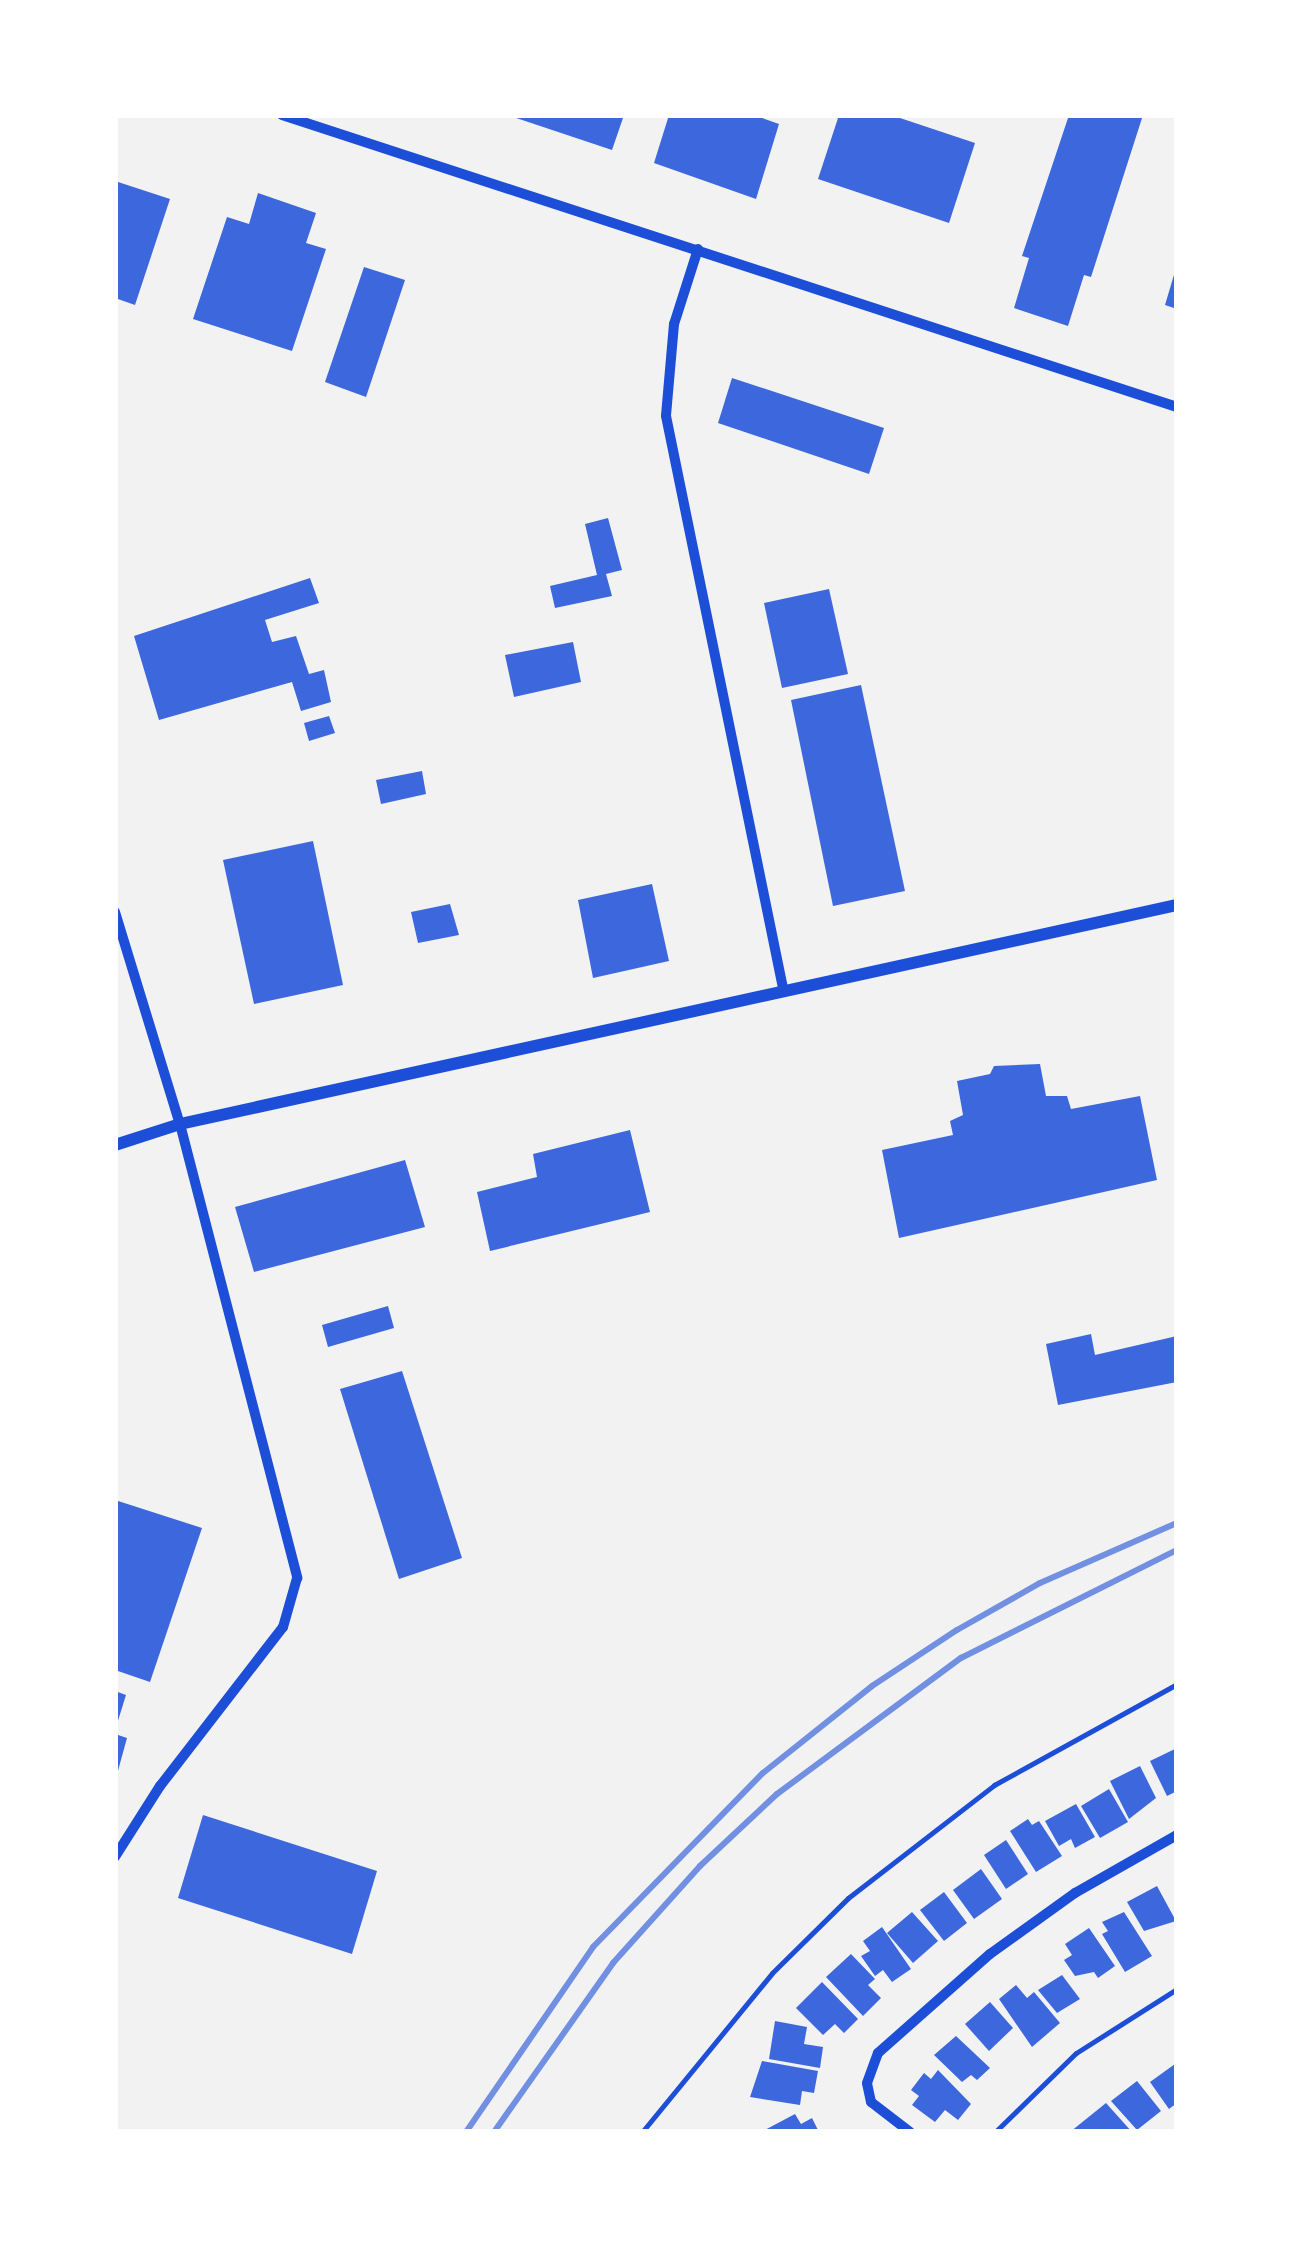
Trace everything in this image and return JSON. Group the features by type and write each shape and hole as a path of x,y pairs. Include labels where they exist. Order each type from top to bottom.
{"street":[{"path":"282,115 1177,407"},
{"path":"698,249 674,324 666,416 783,988"},
{"path":"115,1145 180,1124 783,988 1177,905"},
{"path":"115,912 180,1124 297,1578 283,1627 160,1786 115,1857"},
{"path":"910,2132 871,2102 867,2083 878,2053 990,1954 1075,1893 1177,1835"}],"lane":[{"path":"642,2132 772,1974 848,1898 994,1785 1177,1684"},
{"path":"995,2132 1076,2053 1177,1989"}],"building":[{"path":"507,115 624,115 612,150"},
{"path":"669,115 754,115 779,124 756,199 654,163"},
{"path":"839,115 891,115 975,143 949,223 818,179"},
{"path":"1069,115 1143,115 1091,277 1084,275 1068,326 1014,308 1029,258 1022,256"},
{"path":"115,181 170,199 135,305 115,298"},
{"path":"258,193 316,213 306,243 326,249 292,351 193,319 227,217 249,224"},
{"path":"364,267 405,280 366,397 325,382"},
{"path":"1177,268 1177,309 1165,305"},
{"path":"732,378 884,428 869,474 718,423"},
{"path":"608,518 622,570 606,574 612,596 555,608 550,586 597,575 585,524"},
{"path":"310,578 319,603 265,620 272,642 296,636 309,674 324,670 331,702 301,711 292,682 159,720 134,636"},
{"path":"829,589 848,674 782,688 764,603"},
{"path":"573,642 581,682 514,697 505,655"},
{"path":"861,685 905,891 833,906 791,700"},
{"path":"329,716 335,733 309,741 304,723"},
{"path":"422,771 426,794 381,804 376,780"},
{"path":"313,841 343,985 254,1004 223,860"},
{"path":"652,884 669,961 593,978 578,900"},
{"path":"450,904 459,935 418,943 411,912"},
{"path":"1040,1064 1046,1096 1067,1096 1071,1109 1140,1096 1157,1180 899,1238 882,1150 953,1135 950,1121 963,1115 957,1081 990,1074 994,1066"},
{"path":"630,1130 650,1212 490,1251 477,1192 537,1177 533,1154"},
{"path":"405,1160 425,1227 254,1272 235,1207"},
{"path":"388,1306 394,1328 328,1347 322,1325"},
{"path":"1091,1334 1095,1355 1177,1336 1177,1382 1058,1405 1046,1344"},
{"path":"402,1371 462,1558 399,1579 340,1389"},
{"path":"115,1500 202,1528 150,1682 115,1670"},
{"path":"115,1691 126,1695 116,1727 115,1727"},
{"path":"115,1734 127,1738 116,1778 115,1778"},
{"path":"1177,1748 1177,1791 1167,1796 1150,1761"},
{"path":"1140,1766 1156,1798 1129,1819 1110,1781"},
{"path":"1109,1789 1128,1822 1100,1838 1081,1806"},
{"path":"1076,1804 1095,1837 1075,1848 1071,1839 1059,1846 1045,1821"},
{"path":"203,1815 377,1871 352,1954 178,1898"},
{"path":"1028,1819 1032,1825 1039,1821 1062,1856 1036,1872 1010,1831"},
{"path":"1006,1840 1028,1874 1006,1889 984,1855"},
{"path":"981,1869 1002,1899 974,1919 953,1890"},
{"path":"1157,1886 1176,1921 1144,1931 1127,1902"},
{"path":"944,1892 967,1923 944,1941 920,1910"},
{"path":"912,1912 938,1941 913,1963 887,1933"},
{"path":"1124,1912 1152,1956 1125,1972 1102,1934 1108,1931 1102,1922"},
{"path":"882,1927 911,1969 892,1982 883,1970 875,1976 861,1956 870,1951 863,1941"},
{"path":"1089,1928 1115,1966 1098,1978 1094,1972 1075,1976 1064,1960 1072,1955 1065,1944"},
{"path":"851,1954 875,1979 868,1985 881,1998 863,2016 826,1977"},
{"path":"1062,1975 1080,1999 1057,2013 1038,1990"},
{"path":"822,1982 858,2019 844,2033 835,2024 823,2035 796,2008"},
{"path":"1016,1985 1027,1998 1034,1992 1060,2023 1032,2047 999,1999"},
{"path":"990,2002 1013,2028 989,2051 965,2024"},
{"path":"775,2021 807,2027 804,2044 823,2047 820,2068 769,2059"},
{"path":"956,2036 990,2068 977,2080 971,2075 962,2082 934,2055"},
{"path":"762,2061 818,2071 814,2093 802,2091 800,2105 750,2097"},
{"path":"1175,2064 1177,2103 1169,2109 1150,2082"},
{"path":"938,2070 971,2104 958,2120 945,2110 935,2122 912,2105 919,2096 911,2090 924,2073 931,2079"},
{"path":"1137,2081 1161,2111 1137,2130 1111,2101"},
{"path":"1106,2103 1132,2132 1070,2132"},
{"path":"795,2114 801,2124 812,2118 819,2132 761,2132"}],"railway":[{"path":"466,2132 593,1947 763,1773 872,1686 957,1630 1040,1583 1177,1523"},
{"path":"494,2132 613,1963 700,1866 777,1794 961,1658 1177,1550"}]}
